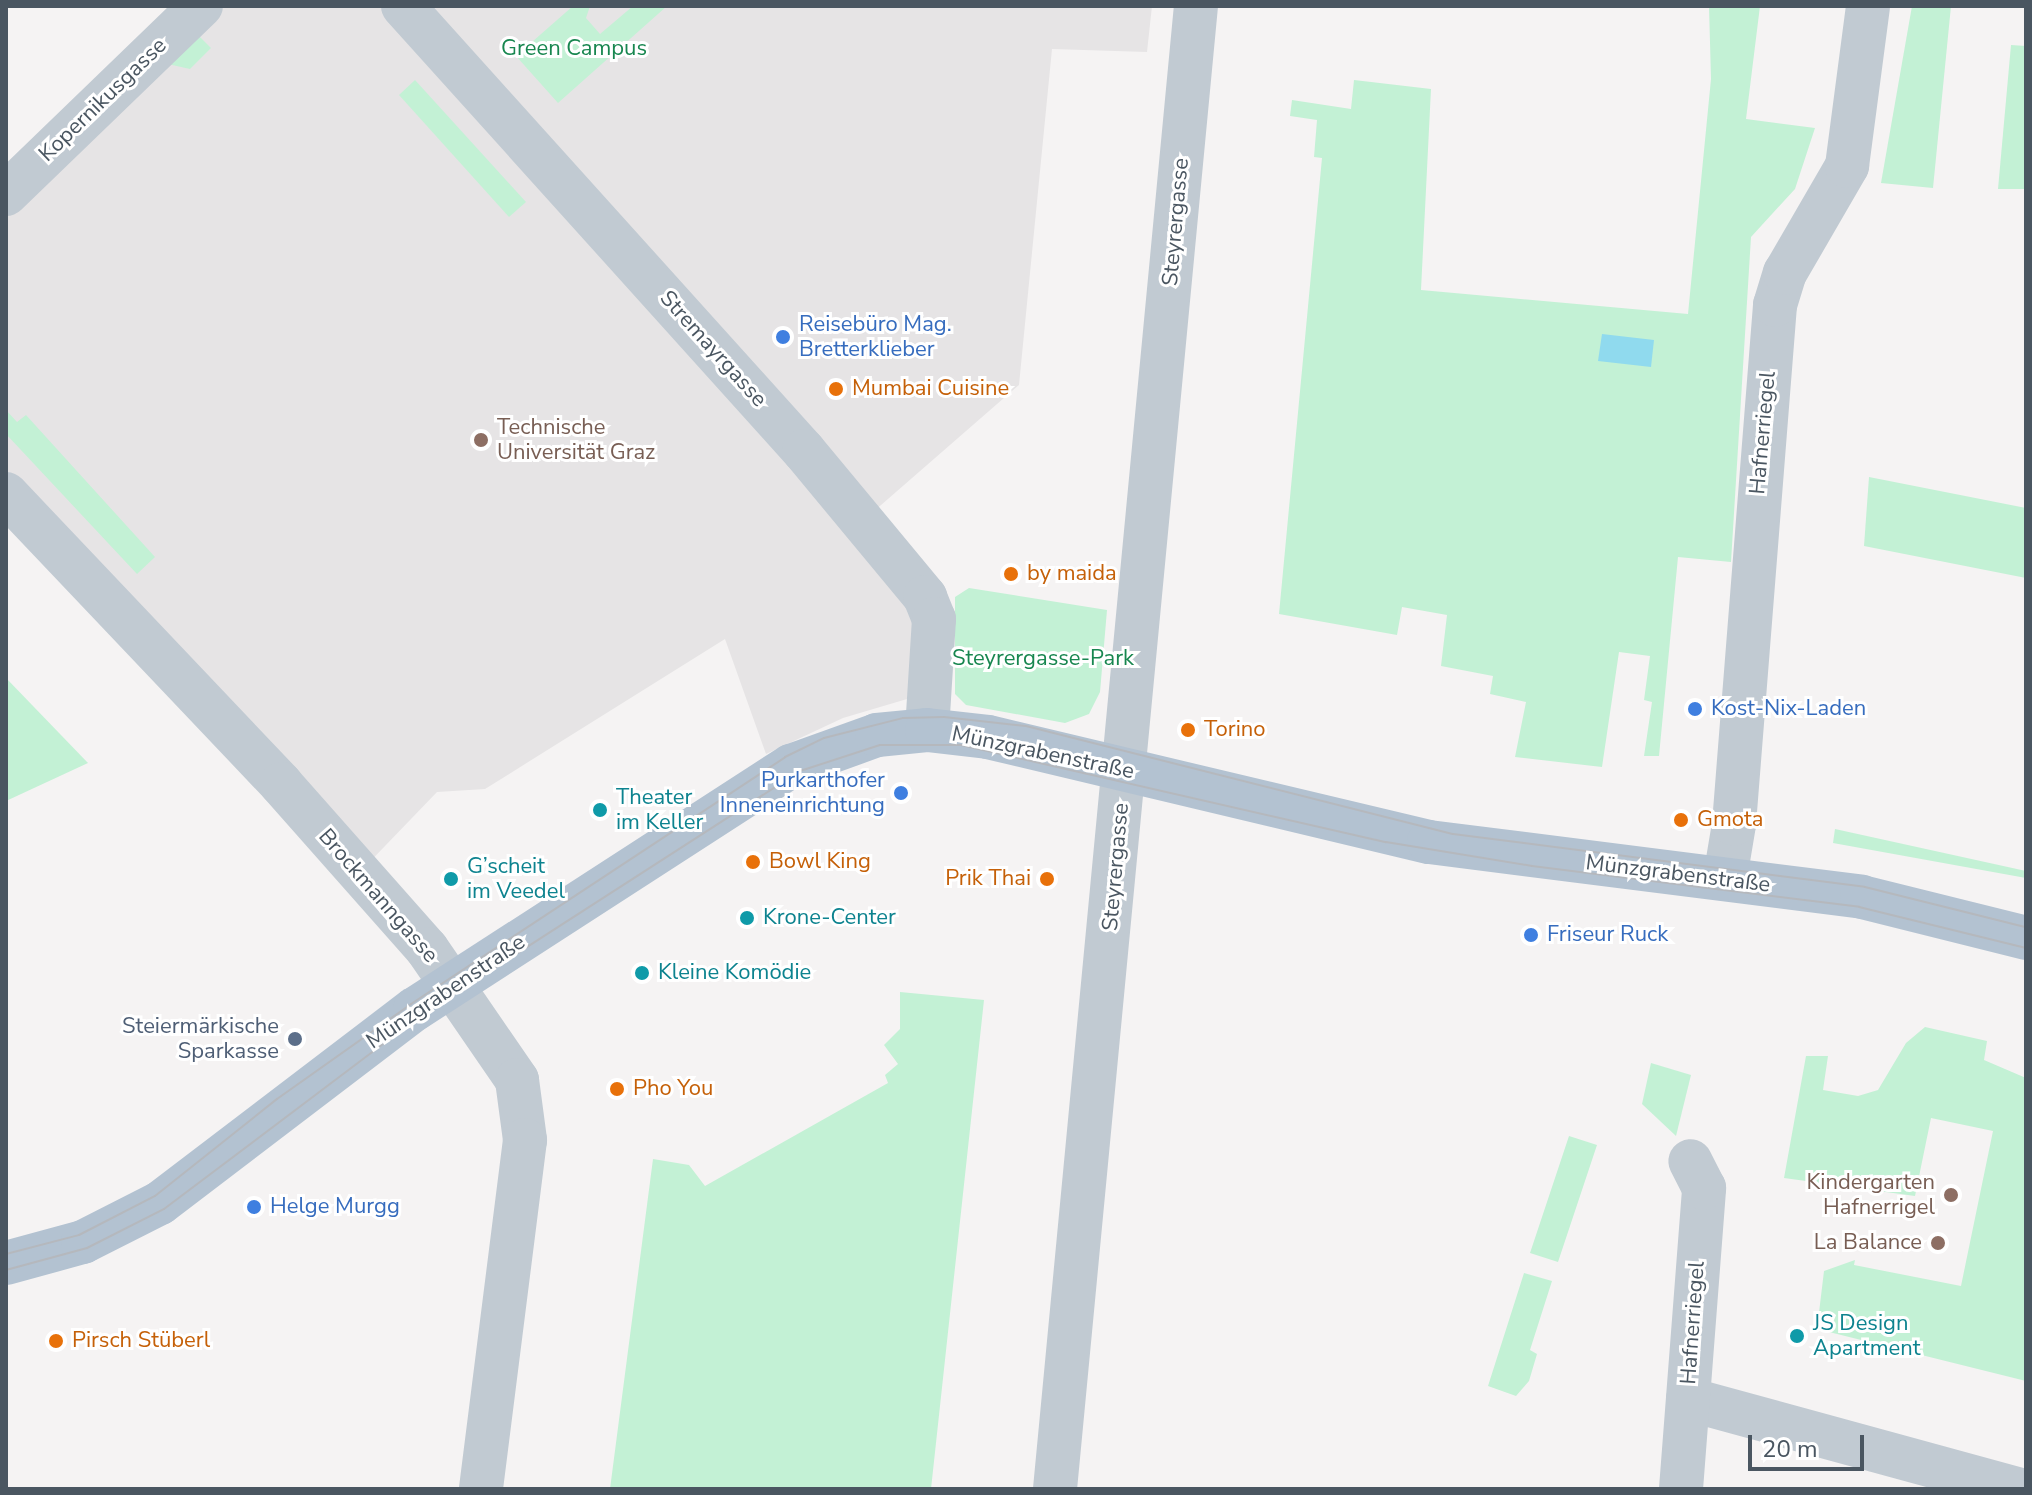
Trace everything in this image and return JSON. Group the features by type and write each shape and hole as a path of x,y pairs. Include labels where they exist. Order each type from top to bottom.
{"main road":[{"name":"Münzgrabenstraße","path":"6,1263 83,1242 160,1203 283,1106 451,986 791,766 877,735 927,730 988,737 1429,842 1862,897 2026,938"}],"street":[{"name":"Kopernikusgasse","path":"6,194 201,6"},
{"name":"Stremayrgasse","path":"403,6 726,362 864,519 925,597 934,619 927,730"},
{"name":"Steyrergasse","path":"1055,1489 1196,6"},
{"name":"Hafnerriegel","path":"1725,878 1734,824 1775,305 1785,273 1847,166 1868,6"},
{"name":"Brockmanngasse","path":"6,494 281,784 427,949 517,1080 525,1140 481,1489"},
{"name":"Hafnerriegel","path":"1681,1489 1704,1188 1690,1161"},
{"path":"1688,1399 2018,1489"}],"shaded area":[{"name":"Technische Universität Graz","path":"201,6 1152,6 1147,52 1052,49 1019,385 865,519 925,597 907,699 843,718 766,754 725,639 485,789 437,792 359,873 6,494 6,194"}],"green space":[{"name":"Green Campus","path":"573,6 590,6 586,18 600,34 633,6 667,6 558,103 516,56"},
{"path":"1709,6 1760,6 1746,119 1815,128 1795,189 1751,237 1731,562 1678,557 1659,756 1644,756 1652,702 1644,700 1650,656 1619,652 1602,767 1515,757 1526,702 1490,694 1493,676 1441,666 1447,615 1402,607 1397,635 1279,614 1322,158 1314,157 1317,120 1290,116 1292,100 1351,109 1354,80 1431,89 1421,290 1688,314 1711,79"},
{"path":"1912,6 1951,6 1933,188 1881,183"},
{"path":"191,28 211,48 190,69 159,62"},
{"path":"2011,45 2026,46 2026,189 1998,189"},
{"path":"415,80 526,202 509,217 399,95"},
{"path":"6,410 17,422 26,415 155,557 137,574 6,434"},
{"path":"1869,477 2026,508 2026,578 1864,546"},
{"name":"Steyrergasse-Park","path":"969,588 1107,610 1100,692 1089,714 1065,723 966,705 955,694 955,597"},
{"path":"6,678 88,763 6,801"},
{"path":"1835,829 2026,871 2026,878 1833,843"},
{"path":"900,992 984,1000 931,1489 610,1489 653,1159 689,1165 705,1186 888,1083 885,1075 898,1064 884,1045 900,1029"},
{"path":"1925,1027 1987,1041 1984,1060 2026,1078 2026,1381 1817,1329 1824,1271 1855,1260 1854,1265 1961,1286 1993,1131 1931,1118 1915,1196 1784,1178 1806,1056 1828,1056 1823,1090 1858,1096 1878,1090 1906,1043"},
{"path":"1651,1063 1691,1075 1676,1136 1642,1104"},
{"path":"1569,1136 1597,1145 1558,1262 1530,1253"},
{"path":"1524,1273 1552,1281 1530,1350 1537,1354 1529,1381 1516,1396 1488,1386"}],"water":[{"path":"1602,334 1654,340 1651,367 1598,361"}],"tram line":[{"path":"6,1254 79,1235 155,1196 277,1099 411,1004 785,757 824,738 903,718 944,717 1026,726 1453,834 1865,887 2026,927"},
{"path":"6,1270 87,1248 164,1209 420,1016 800,771 880,745 961,745 1386,842 1532,866 1859,907 2026,948"}],"place":[{"name":"Reisebüro Mag. Bretterklieber","path":"783,337"},
{"name":"Mumbai Cuisine","path":"836,389"},
{"name":"Technische Universität Graz","path":"481,440"},
{"name":"by maida","path":"1011,574"},
{"name":"Kost-Nix-Laden","path":"1695,709"},
{"name":"Torino","path":"1188,730"},
{"name":"Purkarthofer Inneneinrichtung","path":"901,793"},
{"name":"Theater im Keller","path":"600,810"},
{"name":"Gmota","path":"1681,820"},
{"name":"Bowl King","path":"753,862"},
{"name":"G’scheit im Veedel","path":"451,879"},
{"name":"Prik Thai","path":"1047,879"},
{"name":"Krone-Center","path":"747,918"},
{"name":"Friseur Ruck","path":"1531,935"},
{"name":"Kleine Komödie","path":"642,973"},
{"name":"Steiermärkische Sparkasse","path":"295,1039"},
{"name":"Pho You","path":"617,1089"},
{"name":"Kindergarten Hafnerrigel","path":"1951,1195"},
{"name":"Helge Murgg","path":"254,1207"},
{"name":"La Balance","path":"1938,1243"},
{"name":"JS Design Apartment","path":"1797,1336"},
{"name":"Pirsch Stüberl","path":"56,1341"}]}
